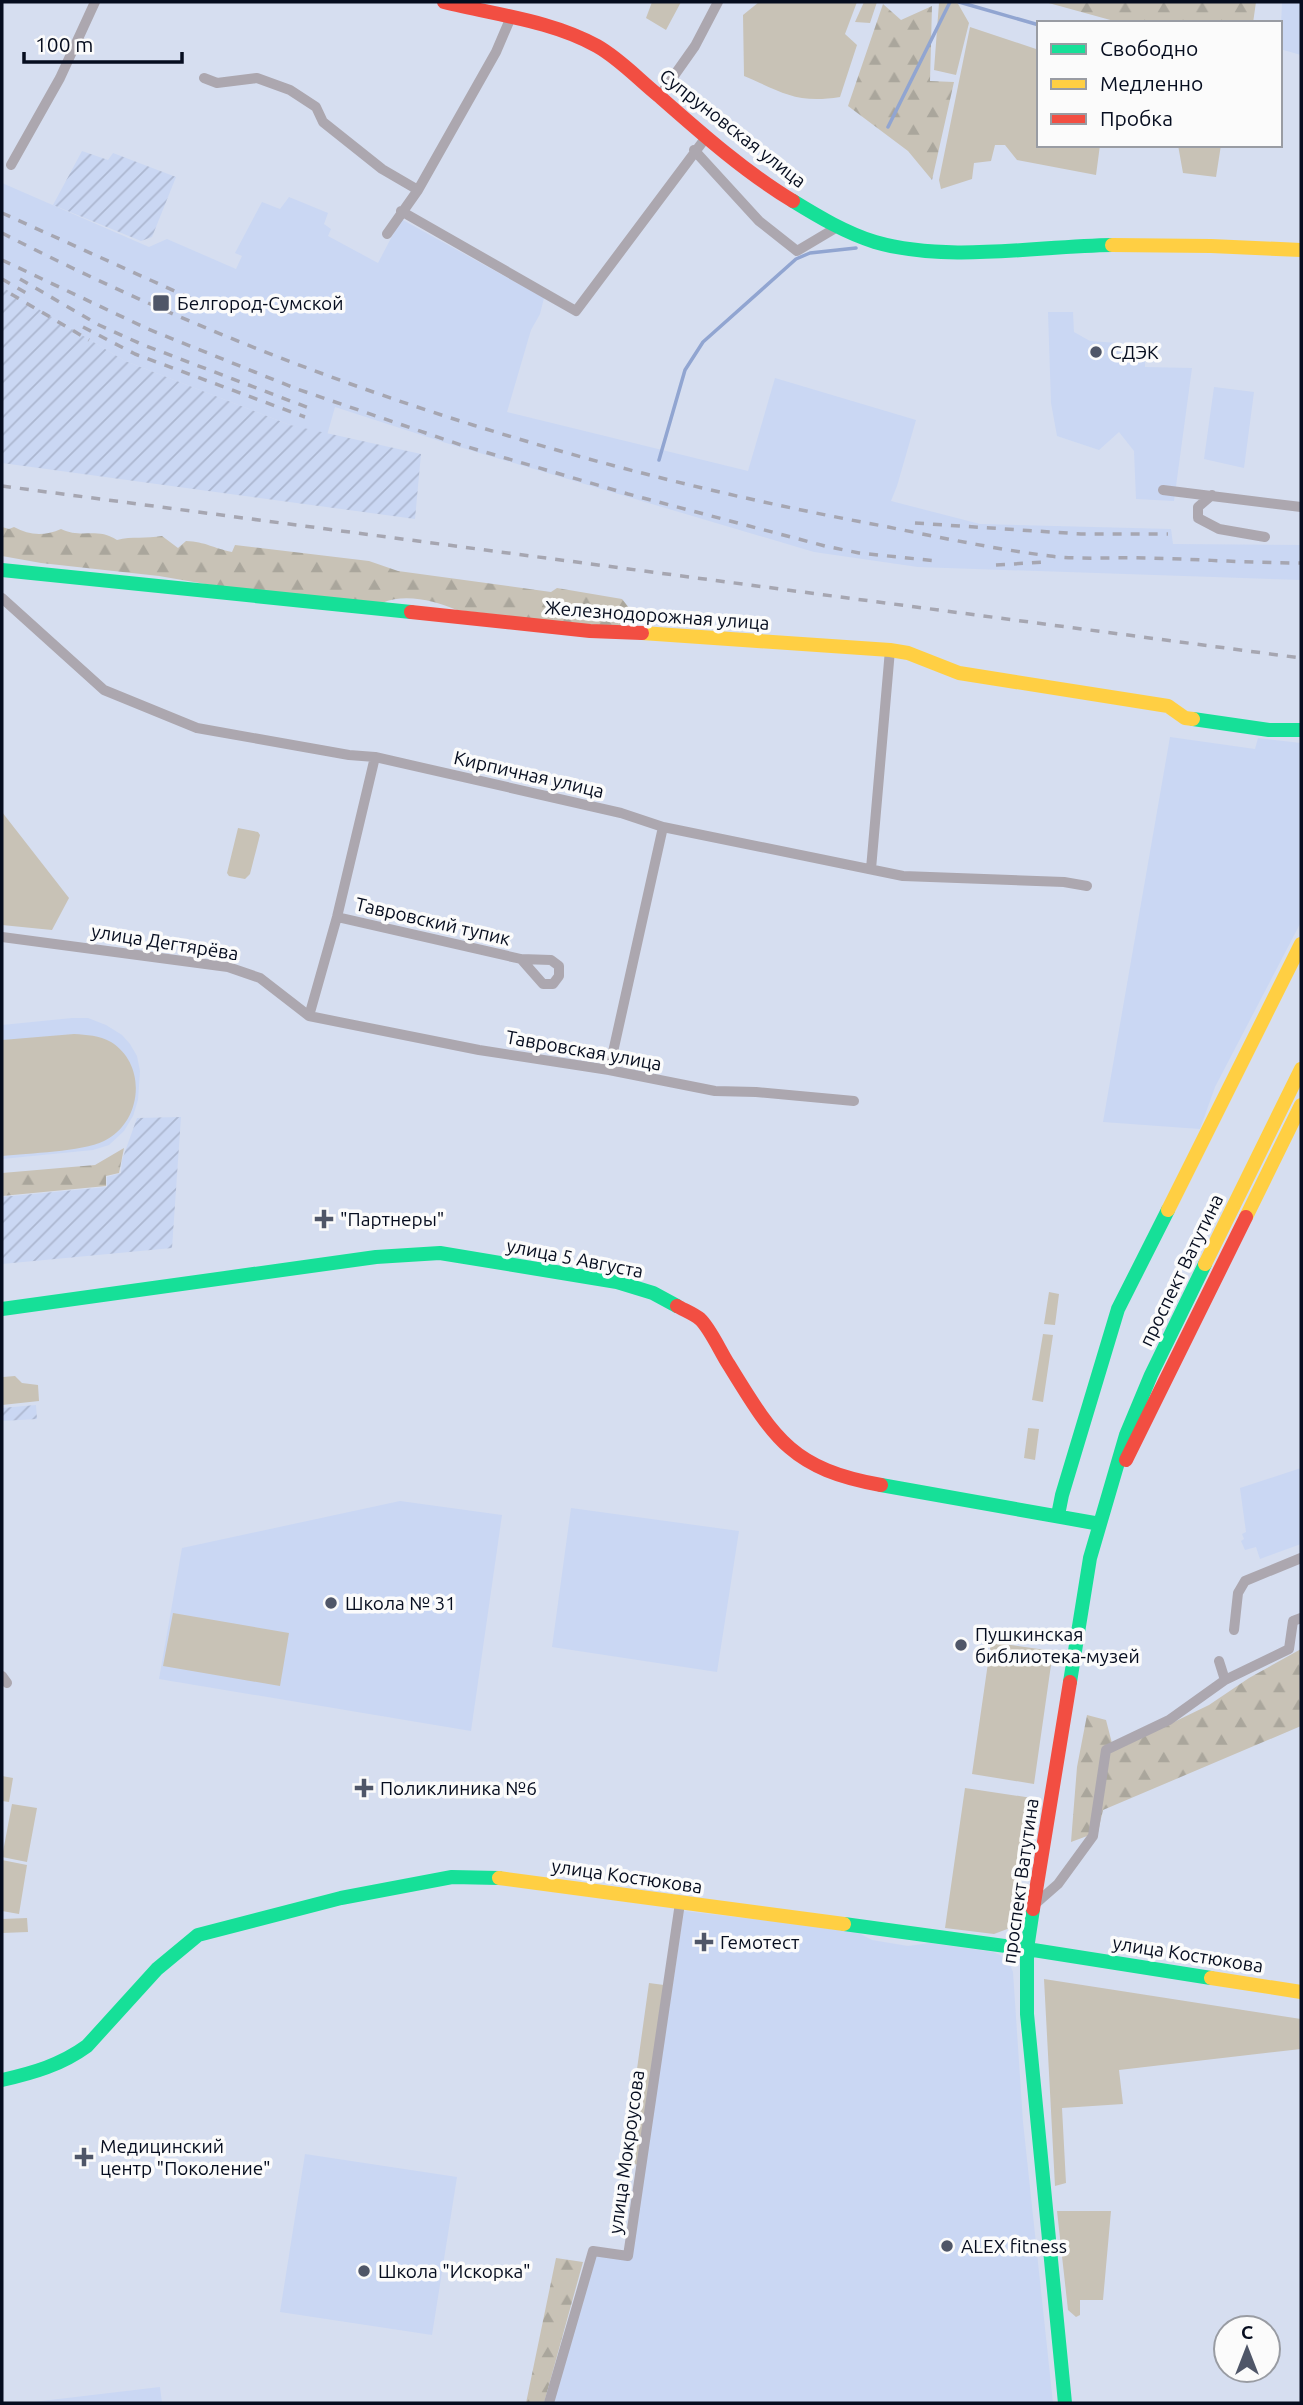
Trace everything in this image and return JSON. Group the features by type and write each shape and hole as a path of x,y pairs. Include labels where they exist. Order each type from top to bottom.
{"street":[{"path":"11,165 60,78 95,2"},
{"name":"Супруновская улица","path":"444,2 511,17 595,44 774,188 839,226 871,240 910,250 946,252 1121,245 1301,250"},
{"path":"659,97 695,46 718,2"},
{"path":"387,234 418,190 496,52 511,17"},
{"path":"204,78 217,83 257,78 290,90 316,107 323,122 382,169 418,190"},
{"path":"401,211 576,312 706,135"},
{"path":"694,150 759,221 797,251 839,226"},
{"path":"1163,490 1301,508"},
{"path":"1212,495 1198,507 1198,518 1219,528 1265,537"},
{"name":"Железнодорожная улица","path":"2,570 590,631 696,635 890,650 908,653 959,673 1168,706 1185,718 1269,730 1301,730"},
{"name":"Кирпичная улица","path":"2,598 104,690 197,728 349,755 375,757 621,813 663,827 902,876 1064,882 1087,886"},
{"path":"870,869 890,650"},
{"path":"309,1016 337,917 375,757"},
{"path":"609,1070 663,827"},
{"name":"Тавровский тупик","path":"337,917 521,959"},
{"name":"улица Дегтярёва","path":"2,937 228,967 260,978 309,1016"},
{"path":"1058,1515 1118,1309 1301,944"},
{"name":"Тавровская улица","path":"309,1016 479,1050 609,1070 715,1091 854,1101"},
{"name":"проспект Ватутина","path":"1065,2403 1027,2014 1027,1949 1075,1641 1090,1558 1126,1435 1150,1375 1301,1069"},
{"name":"проспект Ватутина","path":"1109,1494 1301,1105"},
{"name":"улица 5 Августа","path":"2,1309 376,1256 440,1253 617,1282 653,1293 701,1320 766,1425 792,1451 816,1467 847,1479 1100,1524"},
{"path":"1234,1630 1238,1593 1245,1581 1301,1558"},
{"path":"1034,1906 1058,1884 1093,1836 1105,1750 1169,1720 1225,1680 1289,1649 1293,1621 1301,1618"},
{"path":"1219,1661 1225,1680"},
{"name":"улица Костюкова","path":"2,2080 50,2068 87,2046 157,1969 198,1935 341,1898 452,1877 492,1877 1027,1949 1301,1992"},
{"name":"улица Мокроусова","path":"549,2403 593,2251 628,2256 680,1903"}],"shaded area":[{"path":"1282,2 1301,2 1301,55 1282,50"},
{"path":"82,151 108,160 113,153 176,177 152,237 141,241 53,205"},
{"path":"2,183 149,247 167,239 236,269 242,256 235,253 262,202 280,209 289,197 328,213 324,224 331,229 328,236 378,263 401,219 544,298 540,314 531,330 507,412 748,471 775,378 916,420 891,501 980,524 1171,529 1173,544 1301,545 1301,580 918,567 814,552 446,443 335,407 327,435 290,425 125,361 2,287"},
{"path":"2,287 125,361 290,425 421,454 415,519 2,463"},
{"path":"1048,312 1073,312 1074,332 1090,341 1145,345 1145,367 1192,368 1174,501 1136,499 1134,451 1119,432 1099,450 1057,436 1051,403"},
{"path":"1214,387 1254,392 1244,468 1204,459"},
{"path":"1170,737 1255,749 1258,738 1301,743 1301,922 1215,1087 1200,1129 1103,1122"},
{"path":"88,1018 106,1025 130,1044 137,1056 140,1071 138,1100 133,1116 124,1131 109,1145 93,1150 2,1159 2,1025"},
{"path":"181,1117 172,1248 2,1264 2,1197 107,1187 107,1177 121,1173 122,1160 137,1118"},
{"path":"36,1405 37,1419 2,1421 2,1408"},
{"path":"1301,1468 1301,1544 1260,1559 1256,1547 1245,1550 1241,1541 1244,1539 1242,1534 1246,1532 1240,1488"},
{"name":"Школа № 31","path":"400,1501 502,1515 471,1731 159,1679 182,1548"},
{"path":"571,1508 739,1531 717,1672 552,1647"},
{"path":"684,1911 855,1931 872,1940 908,1946 930,1943 993,1952 1010,1965 1013,1972 1023,2122 1053,2403 553,2403 595,2255 631,2259"},
{"name":"Школа \"Искорка\"","path":"305,2154 457,2177 432,2335 280,2312"},
{"path":"160,2387 162,2403 25,2403"}],"green space":[{"path":"652,2 681,2 666,30 646,18"},
{"path":"759,2 857,2 845,34 857,45 840,97 800,98 744,76 743,15"},
{"path":"864,2 877,2 870,23 855,22"},
{"path":"930,2 957,2 969,23 956,75 934,70 939,3"},
{"path":"1045,2 1256,2 1253,21 1114,21"},
{"path":"883,4 901,20 932,6 930,81 954,82 932,180 908,151 848,106"},
{"path":"970,27 1037,49 1037,147 1100,147 1096,175 1017,160 1005,145 995,145 991,161 974,163 972,179 941,189 939,180"},
{"path":"1178,147 1221,147 1216,177 1183,173"},
{"path":"2,527 14,527 38,534 61,529 75,533 103,534 117,540 162,536 178,548 186,541 232,552 235,545 369,561 398,571 551,592 557,588 622,599 633,613 626,621 629,630 457,610 420,599 382,603 217,586 159,576 41,563 2,556"},
{"path":"2,812 69,898 52,930 2,925"},
{"path":"238,828 258,832 260,835 250,874 245,879 229,876 227,873"},
{"path":"74,1034 111,1042 123,1052 131,1065 136,1093 133,1108 126,1121 117,1133 94,1145 2,1156 2,1040"},
{"path":"124,1148 119,1173 106,1176 106,1186 2,1196 2,1173 95,1165"},
{"path":"1049,1292 1059,1294 1055,1325 1044,1324"},
{"path":"1043,1334 1053,1335 1043,1402 1032,1400"},
{"path":"2,1375 15,1376 22,1383 38,1385 39,1401 2,1405"},
{"path":"1028,1428 1039,1429 1035,1460 1024,1458"},
{"path":"173,1613 289,1633 280,1686 163,1666"},
{"path":"991,1642 1053,1651 1034,1784 972,1774"},
{"path":"1301,1649 1301,1726 1103,1810 1098,1832 1071,1842 1077,1767 1087,1715 1106,1720 1114,1751 1209,1705 1249,1678"},
{"path":"2,1776 13,1778 9,1802 2,1801"},
{"path":"965,1788 1032,1798 1010,1928 994,1934 945,1928"},
{"path":"12,1804 37,1808 27,1862 2,1857"},
{"path":"2,1860 27,1865 19,1914 2,1911"},
{"path":"27,1918 28,1932 2,1933 2,1919"},
{"path":"1044,1979 1301,2019 1301,2049 1119,2070 1123,2104 1062,2108 1066,2183 1055,2186"},
{"path":"649,1983 664,1985 639,2165 624,2162"},
{"path":"1057,2211 1111,2211 1103,2300 1080,2300 1080,2315 1076,2317 1068,2310"},
{"path":"556,2258 583,2262 544,2403 526,2403"}],"waterway":[{"path":"888,127 950,2"},
{"path":"959,2 1037,24"},
{"path":"659,460 685,370 703,342 796,259 810,253 856,248"}],"railway":[{"path":"2,213 190,298"},
{"path":"2,233 106,284 213,331 321,373 432,412 656,477 769,503 1050,556 1301,563"},
{"path":"2,260 148,329 297,389 461,445 628,494 825,546 859,553 937,561"},
{"path":"2,279 26,293"},
{"path":"20,279 99,325 141,344 309,408"},
{"path":"11,294 89,340"},
{"path":"83,327 135,354 305,417"},
{"path":"2,486 1301,658"},
{"path":"915,523 1081,534 1168,534"},
{"path":"996,565 1045,562"}],"traffic: fast":[{"path":"793,201 854,234 903,248 993,252 1112,245"},
{"path":"2,570 411,612"},
{"path":"1193,719 1269,730 1301,730"},
{"path":"1058,1515 1118,1309 1168,1210"},
{"path":"2,1309 376,1257 440,1253 617,1282 653,1293 677,1306"},
{"path":"1070,1682 1090,1558 1126,1435 1151,1375 1205,1264"},
{"path":"881,1485 1100,1524"},
{"path":"2,2080 46,2068 87,2046 157,1969 198,1935 341,1898 452,1877 499,1878"},
{"path":"1033,1909 1027,1949 1027,2014 1065,2403"},
{"path":"844,1924 1211,1978"}],"traffic: slow":[{"path":"1112,245 1301,250"},
{"path":"642,633 890,650 908,653 959,673 1168,706 1185,718 1193,719"},
{"path":"1168,1210 1301,944"},
{"path":"1205,1264 1301,1069"},
{"path":"1246,1217 1301,1105"},
{"path":"499,1878 844,1924"},
{"path":"1211,1978 1301,1992"}],"traffic: jam":[{"path":"444,2 541,24 597,46 621,63 724,152 793,201"},
{"path":"411,612 590,631 642,633"},
{"path":"1126,1460 1246,1217"},
{"path":"677,1306 704,1323 759,1412 788,1446 826,1470 881,1485"},
{"path":"1033,1909 1070,1682"}],"place":[{"name":"Белгород-Сумской","path":"161,303"},
{"name":"СДЭК","path":"1096,352"},
{"name":"\"Партнеры\"","path":"324,1219"},
{"name":"Школа № 31","path":"331,1603"},
{"name":"Пушкинская библиотека-музей","path":"961,1645"},
{"name":"Поликлиника №6","path":"364,1788"},
{"name":"Гемотест","path":"704,1942"},
{"name":"Медицинский центр \"Поколение\"","path":"84,2157"},
{"name":"ALEX fitness","path":"947,2246"},
{"name":"Школа \"Искорка\"","path":"364,2271"}]}
